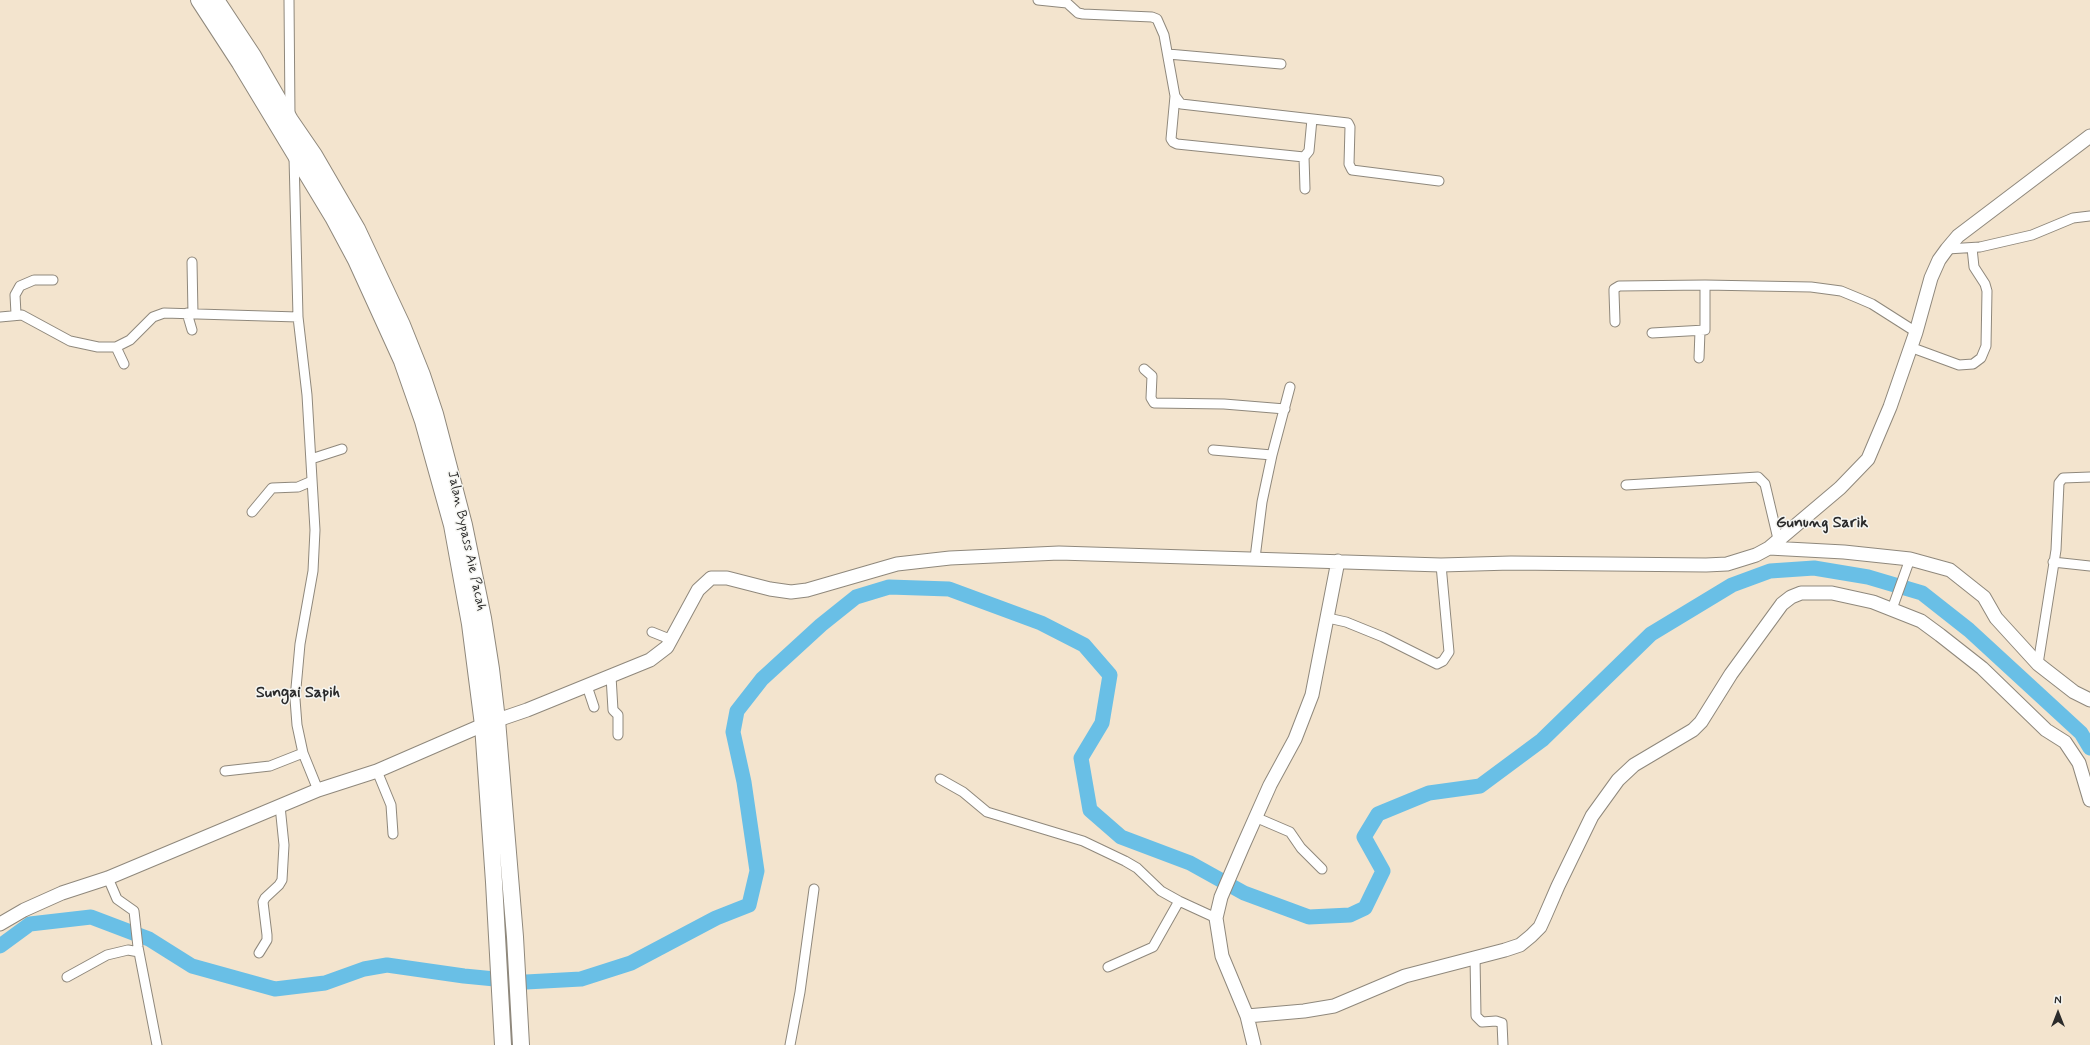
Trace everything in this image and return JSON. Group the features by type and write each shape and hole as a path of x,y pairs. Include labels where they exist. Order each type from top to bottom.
{"highway":[{"path":"199,0 294,150 316,173"},
{"path":"216,0 253,56 290,120 316,173"},
{"name":"Jalan Bypass Aie Pacah","path":"316,173 357,229 399,318 420,368 435,414 458,499 483,618 498,720 515,937 521,1045"},
{"name":"Jalan Bypass Aie Pacah","path":"316,173 333,216 368,286 402,361 423,421 452,525 470,624 482,726 503,1045"}],"street":[{"path":"289,0 290,120 294,150 298,317 307,395 312,481 314,555 300,651 295,699 297,726 303,753 318,790"},
{"path":"1038,0 1067,3 1083,14 1152,17 1157,20 1162,26 1175,96 1172,139 1175,144 1304,157"},
{"path":"1168,54 1281,64"},
{"path":"1175,96 1181,104 1348,123 1350,127 1349,164 1352,170 1440,181"},
{"path":"1305,189 1304,157 1309,151 1312,119"},
{"path":"0,924 24,910 62,893 108,878 318,790 377,771 482,726 650,660 667,647 672,640 698,590 706,582 718,576 770,589 791,592 807,590 897,564 950,558 1058,552 1441,565 1512,563 1727,564 1756,555 1773,544 1840,488 1868,459 1890,407 1916,332 1931,278 1939,260 1947,249 1958,236 2090,136"},
{"path":"1947,249 1972,248 2032,235 2073,218 2090,216"},
{"path":"1910,347 1959,365 1972,364 1981,358 1986,346 1986,291 1985,284 1974,267 1972,248"},
{"path":"192,262 190,314 192,330"},
{"path":"16,314 15,295 20,286 34,280 53,280"},
{"path":"1614,322 1614,292 1617,286 1705,284 1811,287 1842,292 1872,304 1916,332"},
{"path":"1652,333 1704,331 1706,327 1705,284"},
{"path":"0,317 16,314 28,317 70,341 98,347 116,347 130,340 153,317 164,313 298,317"},
{"path":"1699,358 1700,332"},
{"path":"116,347 124,364"},
{"path":"1144,369 1152,376 1151,398 1154,403 1224,404 1285,409"},
{"path":"1255,558 1262,502 1272,455 1290,387"},
{"path":"310,459 342,448"},
{"path":"1213,450 1272,455"},
{"path":"2038,664 2053,562 2059,481 2066,478 2090,477"},
{"path":"1626,485 1758,478 1766,484 1773,544"},
{"path":"252,512 272,488 298,487 312,481"},
{"path":"1773,544 1910,559 1950,570 1984,597 1996,618 2038,664 2074,692 2090,700"},
{"path":"1893,605 1910,559"},
{"path":"1254,1045 1247,1016 1222,956 1216,918 1222,897 1255,817 1295,739 1312,695 1338,561"},
{"path":"2053,562 2090,566"},
{"path":"1328,618 1383,637 1437,664 1443,661 1449,652 1441,565"},
{"path":"1247,1016 1304,1011 1334,1006 1405,976 1520,945 1540,927 1577,844 1604,798 1618,780 1634,765 1687,734 1701,722 1731,674 1787,600 1801,593 1832,593 1893,605 1921,621 1982,668 2046,730 2065,742 2079,763 2090,800"},
{"path":"652,632 672,640"},
{"path":"610,676 613,710 618,715 618,735"},
{"path":"587,686 594,707"},
{"path":"225,771 270,766 303,753"},
{"path":"377,771 391,805 393,834"},
{"path":"940,779 962,792 987,812 1083,841 1125,861 1137,868 1161,891 1216,918"},
{"path":"259,953 266,940 267,934 263,902 282,880 284,845 280,806"},
{"path":"1255,817 1290,832 1301,848 1322,869"},
{"path":"108,878 117,899 132,909 135,919 139,949 157,1045"},
{"path":"790,1045 800,992 814,889"},
{"path":"1108,967 1153,946 1179,901"},
{"path":"67,977 106,955 139,949"},
{"path":"1475,957 1476,1016 1482,1022 1496,1021 1502,1023 1503,1045"}],"waterway":[{"path":"0,946 30,924 91,917 149,939 192,966 275,989 325,983 364,969 387,965 464,976 526,982 581,979 631,963 716,918 749,905 757,871 744,782 733,732 737,711 762,679 821,625 856,597 889,587 949,589 1041,623 1084,645 1110,675 1102,723 1081,758 1090,810 1121,837 1190,863 1244,893 1309,917 1350,915 1365,908 1383,871 1364,837 1378,814 1429,793 1480,786 1542,740 1651,634 1732,585 1770,571 1814,568 1868,577 1922,593 1969,630 2081,733 2090,748"}],"district":[{"name":"Gunung Sarik","path":"1822,524"},
{"name":"Sungai Sapih","path":"298,694"}]}
